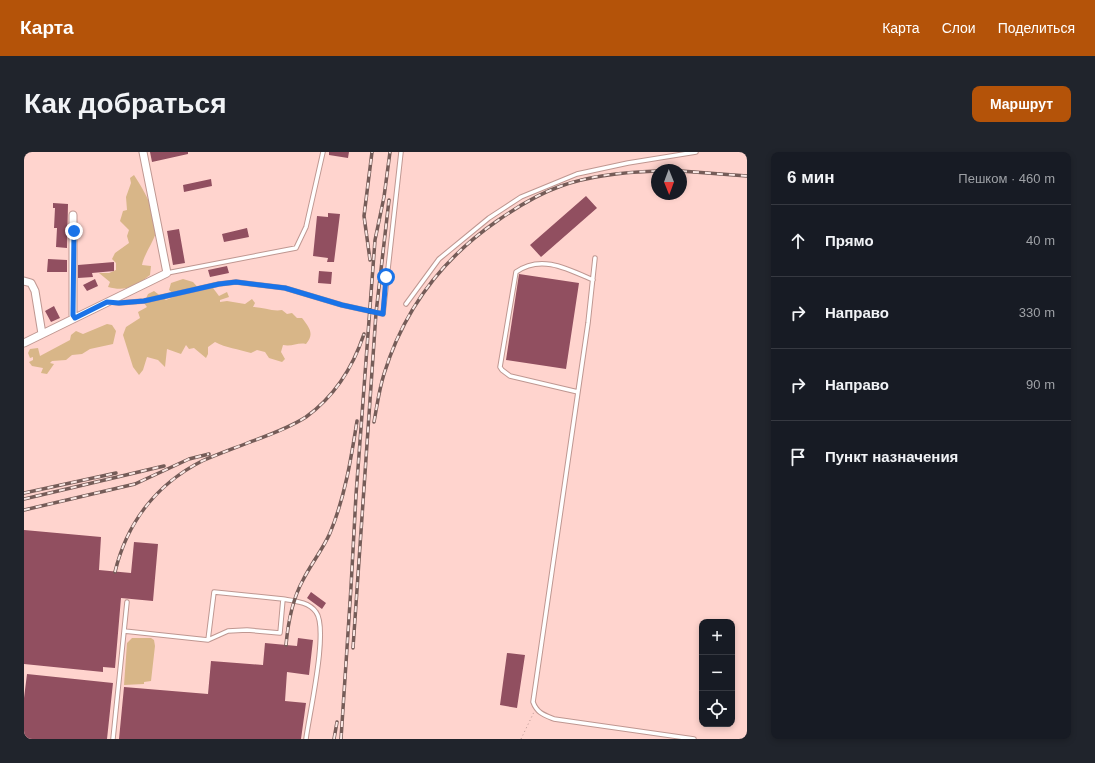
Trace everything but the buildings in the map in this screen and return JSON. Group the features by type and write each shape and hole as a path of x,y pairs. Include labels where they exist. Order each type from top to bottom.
{"street":[{"path":"24,343 167,273 143,152"},
{"path":"73,215 73,315 75,318"},
{"path":"24,281 31,283 35,291 42,334"}],"lane":[{"path":"167,273 296,248 306,227 323,152"},
{"path":"107,302 119,303 144,301 219,284 236,282 285,288 342,305 383,314 402,152"},
{"path":"406,304 439,259 489,218 521,197 577,174 628,163 696,152"},
{"path":"595,258 578,392 534,692 534,702 536,710 543,715 554,719 694,739"},
{"path":"578,392 510,376 500,367 516,272 524,266 536,263 552,264 593,280"},
{"path":"208,640 214,592 283,599 300,602 312,607 318,614 320,621 320,650 306,739"},
{"path":"124,631 208,640 234,631 247,630 280,633 283,599"},
{"path":"113,739 127,602"}],"path":[{"path":"522,739 536,710"}],"shaded area":[{"path":"134,175 150,203 156,220 156,233 144,257 142,265 151,266 150,275 130,287 120,289 108,287 110,282 99,273 109,273 116,270 116,263 112,259 115,253 129,243 127,236 129,230 120,221 123,211 127,210 126,197 131,183 130,178"},
{"path":"183,279 193,282 200,290 199,291 213,288 219,296 227,292 229,297 220,300 220,302 227,301 245,304 252,299 255,303 253,307 282,310 287,314 292,313 297,318 302,318 307,324 311,334 309,340 306,344 283,345 281,352 285,359 282,362 269,358 265,352 257,350 251,353 215,342 208,347 208,354 206,358 194,348 189,349 186,345 181,354 167,349 165,367 158,360 147,357 143,370 139,375 133,367 123,335 126,327 140,318 138,312 147,307 144,303 148,294 154,291 166,300 176,296 169,290 171,283"},
{"path":"107,324 112,325 116,331 113,344 90,349 82,354 72,355 66,360 52,361 50,363 54,364 47,374 41,373 43,368 32,366 29,362 33,360 33,357 30,358 28,353 30,349 38,348 40,356 70,340 71,335 76,331 83,334"},
{"path":"132,638 151,638 154,640 155,646 151,681 144,682 144,684 124,685 127,643"}],"railway":[{"path":"370,260 364,216 372,152"},
{"path":"341,739 356,495 375,240 384,197 390,152"},
{"path":"374,422 379,392 384,374 392,350 402,328 427,287 459,252 477,236 505,216 528,201 552,189 585,179 621,173 651,171"},
{"path":"687,171 747,176"},
{"path":"353,648 376,313 389,200"},
{"path":"115,572 127,537 146,506 158,493 186,470 202,461 279,431 306,417 326,400 342,380 360,346 364,334"},
{"path":"286,645 289,620 299,588 327,539 340,506 350,464 357,421"},
{"path":"24,510 135,484 189,459 209,454"},
{"path":"24,499 164,466"},
{"path":"24,493 116,473"},
{"path":"334,739 337,722"}],"route":[{"path":"74,231 73,315 75,318 107,302 119,303 144,301 219,284 236,282 285,288 342,305 383,314 386,277"}]}
